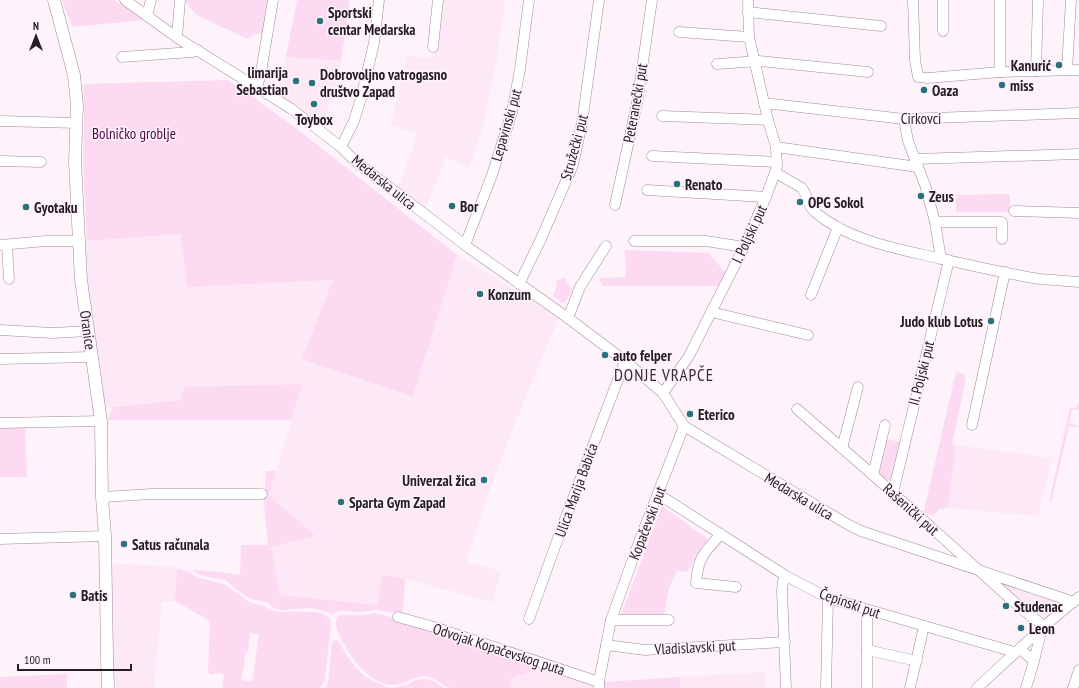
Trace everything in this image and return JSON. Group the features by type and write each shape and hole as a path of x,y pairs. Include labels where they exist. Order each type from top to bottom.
{"main road":[{"name":"Oranice","path":"54,0 74,75 77,105 75,162 81,280 101,421 108,688"}],"street":[{"name":"Medarska ulica","path":"125,0 177,37 290,108 340,147 355,161 465,245 568,318 663,393 684,426 847,524 867,533 1076,600"},
{"path":"147,16 151,0"},
{"path":"177,37 180,0"},
{"path":"256,87 260,78 273,0"},
{"path":"340,147 354,121 361,98 374,43 379,0"},
{"path":"433,47 438,0"},
{"name":"Lepavinski put","path":"465,245 492,175 512,112 520,69 528,0"},
{"name":"Stružečki put","path":"518,284 540,241 573,165 582,123 599,0"},
{"name":"Peteranečki put","path":"615,205 636,103 652,0"},
{"name":"I. Poljski put","path":"663,393 689,356 744,246 776,173 776,147 768,120 749,37 748,0"},
{"path":"913,0 915,60 918,77 928,78 1000,72 1079,70"},
{"path":"943,31 944,0"},
{"path":"1000,0 1000,72"},
{"path":"1036,71 1038,0"},
{"path":"1066,70 1070,0"},
{"path":"748,12 881,26"},
{"path":"679,32 749,37"},
{"path":"122,57 192,52 198,50"},
{"path":"716,64 755,62 868,72"},
{"name":"Cirkovci","path":"764,103 904,119 1079,113"},
{"path":"662,116 768,120"},
{"name":"II. Poljski put","path":"893,493 945,259 926,185 908,141 904,119"},
{"path":"0,121 77,123"},
{"path":"776,147 916,163 1079,154"},
{"path":"652,156 777,162"},
{"path":"0,161 41,162"},
{"path":"776,173 802,188 814,211 838,227 857,236 886,246 1005,272 1039,278 1079,282"},
{"path":"647,190 766,197"},
{"path":"1014,211 1079,213"},
{"path":"935,222 1002,222 1002,239"},
{"path":"811,295 838,227"},
{"path":"9,279 3,245 79,241"},
{"path":"634,241 706,241 744,246"},
{"path":"568,318 580,287 606,246"},
{"path":"972,425 1005,272"},
{"path":"711,312 808,335"},
{"path":"0,330 53,333 88,331"},
{"path":"0,359 92,357"},
{"name":"Ulica Marija Babića","path":"529,619 560,530 624,361"},
{"path":"842,448 858,387"},
{"name":"Rašenički put","path":"797,408 874,475 1023,610 1040,623 1042,628"},
{"path":"0,423 101,421"},
{"path":"874,475 885,425"},
{"name":"Kopačevski put","path":"599,685 612,620 639,542 684,426"},
{"path":"102,497 152,494 262,494"},
{"name":"Čepinski put","path":"658,494 786,576 828,598 1011,650 1034,661"},
{"path":"721,534 702,556 699,562 696,584 736,587"},
{"path":"0,539 105,536"},
{"path":"786,576 783,582 782,590 786,688"},
{"path":"826,688 828,598"},
{"path":"977,688 1042,628 1076,600"},
{"path":"867,610 867,688"},
{"name":"Odvojak Kopačevskog puta","path":"398,617 434,627 599,685"},
{"path":"612,620 669,620"},
{"path":"910,688 924,626"},
{"path":"1026,688 1042,628"},
{"name":"Vladislavski put","path":"606,645 645,650 785,642"},
{"path":"867,650 917,661"},
{"path":"1074,688 1079,670"}],"shaded area":[{"path":"439,0 505,0 497,59 484,123 469,167 446,157 425,210 395,186 400,182 416,140 416,133 391,125 407,55 433,59"},
{"path":"286,57 341,61 339,74 324,122 324,129 276,94"},
{"path":"182,234 187,287 333,280 413,396 457,255 559,317 510,435 466,562 501,571 493,602 382,574 377,605 280,595 271,547 269,495 302,384 184,387 181,400 99,408 80,258 87,241"},
{"path":"956,445 1052,458 1038,516 948,508"},
{"path":"106,563 177,567 175,601 162,602 154,688 115,688 113,676 113,641"},
{"path":"995,578 1056,601 1059,605 1058,608 1047,619 1039,619"},
{"path":"543,666 593,682 594,688 512,688 511,680"},
{"path":"765,672 765,688 680,688 680,677"}],"green space":[{"path":"62,0 114,0 145,20 72,27"},
{"path":"183,0 269,0 263,34 254,34 247,39 197,15"},
{"name":"Sportski centar Medarska","path":"297,0 350,0 341,61 286,57"},
{"name":"Bolničko groblje","path":"228,80 297,129 457,255 413,396 302,359 333,280 187,287 181,234 87,241 83,167 83,84"},
{"path":"1010,194 1010,212 956,212 956,195"},
{"path":"625,250 708,253 726,273 719,286 602,286 599,278 626,277"},
{"path":"565,278 572,290 565,303 553,296 557,280"},
{"path":"956,372 964,374 964,377 966,378 952,445 956,445 948,508 940,509 932,516 929,514 923,515"},
{"path":"302,384 291,420 108,420 113,407 181,400 184,387"},
{"path":"1079,403 1079,410 1072,409 1069,423 1079,427 1069,426 1051,503 1049,502 1070,408 1076,408"},
{"path":"0,426 25,426 27,477 0,477"},
{"path":"885,439 901,442 891,481 879,476 877,469"},
{"path":"266,471 276,471 269,495 315,536 271,547 280,595 377,605 382,574 405,579 403,609 401,614 376,610 361,612 339,611 333,615 328,612 312,608 281,610 272,607 268,603 248,598 225,580 203,576 191,570 240,575 241,545 268,545 264,503"},
{"path":"662,506 708,539 687,572 677,571 669,588 664,615 621,615"},
{"path":"177,569 185,570 199,578 224,584 249,602 265,606 269,610 277,612 321,613 330,618 331,629 325,680 320,688 222,688 224,674 216,673 213,675 208,673 210,621 175,601","holes":["250,633 259,634 252,682 241,680 245,651 248,652"]},
{"path":"375,613 459,639 459,641 485,648 484,651 532,666 537,669 511,679 512,688 451,688 428,676 416,677 397,685 389,685 380,682 371,677 358,664 348,651 336,627 336,620 341,615 364,615"},
{"path":"337,640 361,673 375,682 390,688 325,688 328,683 332,643 333,641"},
{"path":"67,674 67,688 0,688 0,677"},
{"path":"680,677 680,688 604,688 604,682"},
{"path":"424,679 433,681 444,688 391,688 408,685 415,680"}],"place":[{"name":"Sportski centar Medarska","path":"320,21"},
{"name":"Kanurić","path":"1059,65"},
{"name":"limarija Sebastian","path":"296,81"},
{"name":"Dobrovoljno vatrogasno društvo Zapad","path":"312,83"},
{"name":"miss","path":"1002,85"},
{"name":"Oaza","path":"924,90"},
{"name":"Toybox","path":"314,104"},
{"name":"Renato","path":"677,184"},
{"name":"Zeus","path":"921,196"},
{"name":"OPG Sokol","path":"800,202"},
{"name":"Bor","path":"452,206"},
{"name":"Gyotaku","path":"26,207"},
{"name":"Konzum","path":"480,294"},
{"name":"Judo klub Lotus","path":"991,321"},
{"name":"auto felper","path":"605,355"},
{"name":"Eterico","path":"690,414"},
{"name":"Univerzal žica","path":"484,480"},
{"name":"Sparta Gym Zapad","path":"341,502"},
{"name":"Satus računala","path":"124,544"},
{"name":"Batis","path":"73,595"},
{"name":"Studenac","path":"1006,606"},
{"name":"Leon","path":"1021,628"}],"district":[{"name":"DONJE VRAPČE","path":"664,375"}]}
